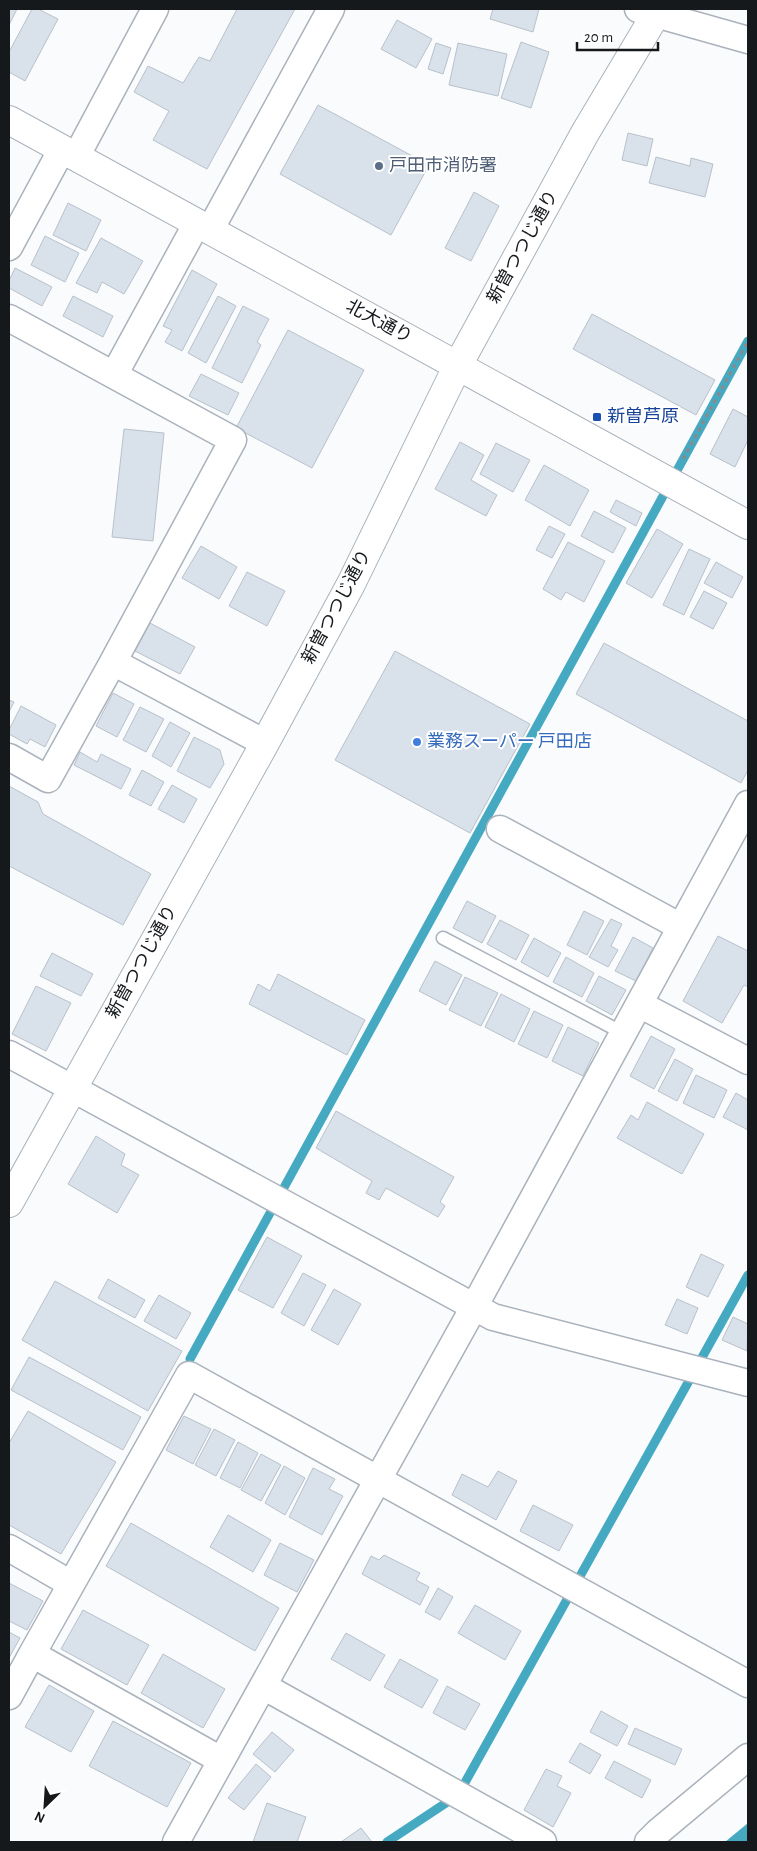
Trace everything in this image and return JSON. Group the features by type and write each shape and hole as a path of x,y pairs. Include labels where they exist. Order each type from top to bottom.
{"street":[{"path":"9,247 69,153 155,9"},
{"path":"114,375 331,9"},
{"path":"651,10 748,40"},
{"name":"新曽つつじ通り","path":"9,1203 265,744 350,584 458,365 651,10"},
{"name":"北大通り","path":"9,120 748,525"},
{"path":"9,318 233,440 48,779 9,757"},
{"path":"113,662 265,744"},
{"path":"176,1842 474,1307 748,804"},
{"path":"500,829 681,928"},
{"path":"639,1004 748,1061"},
{"path":"9,1054 493,1317 748,1383"},
{"path":"9,1696 189,1375 748,1684"},
{"path":"9,1548 71,1584"},
{"path":"32,1654 222,1760"},
{"path":"263,1686 543,1842"},
{"path":"661,1839 748,1757"}],"lane":[{"path":"443,938 623,1033"}],"path":[{"path":"670,482 748,340"}],"water":[{"path":"748,1823 748,1842 725,1842"}],"building":[{"path":"9,9 17,9 9,25"},
{"path":"32,9 38,9 58,19 25,81 9,72 9,52"},
{"path":"237,9 295,9 207,169 153,140 169,111 134,92 148,66 183,83 199,57 210,61"},
{"path":"493,9 539,9 533,32 490,19"},
{"path":"397,20 432,39 416,68 381,49"},
{"path":"521,42 549,52 531,108 501,98"},
{"path":"436,43 451,48 443,74 428,69"},
{"path":"458,43 507,54 498,96 449,85"},
{"path":"318,105 429,165 391,235 280,174"},
{"path":"628,133 653,139 647,166 622,160"},
{"path":"656,157 690,166 691,158 713,164 705,197 649,183"},
{"path":"474,192 499,206 471,261 445,248"},
{"path":"68,203 101,220 86,251 53,235"},
{"path":"45,236 79,253 65,282 31,265"},
{"path":"101,238 143,261 124,294 102,282 97,293 76,283"},
{"path":"15,268 52,287 42,306 9,288 9,281"},
{"path":"192,270 217,284 182,351 165,342 172,330 163,326"},
{"path":"73,296 113,316 103,337 63,316"},
{"path":"218,296 236,306 206,363 188,353"},
{"path":"243,306 269,319 257,342 261,345 242,383 212,368"},
{"path":"592,314 715,380 696,415 573,349"},
{"path":"288,330 364,370 312,468 236,428"},
{"path":"201,374 239,393 228,415 189,396"},
{"path":"733,409 748,417 748,440 735,467 710,454"},
{"path":"124,429 164,433 153,541 112,537"},
{"path":"460,442 484,455 471,480 497,495 486,516 435,489"},
{"path":"496,443 530,460 513,492 480,474"},
{"path":"544,465 589,490 570,526 525,500"},
{"path":"616,500 642,513 636,526 610,512"},
{"path":"594,511 626,528 613,553 581,536"},
{"path":"549,526 565,534 552,558 536,550"},
{"path":"657,529 683,544 652,598 626,583"},
{"path":"568,542 605,561 584,602 566,592 561,600 543,589"},
{"path":"201,546 237,567 219,599 182,578"},
{"path":"689,549 710,559 684,615 663,605"},
{"path":"716,562 743,577 732,598 704,583"},
{"path":"247,572 285,591 267,626 229,606"},
{"path":"704,591 727,603 713,629 690,617"},
{"path":"150,623 195,647 180,674 135,651"},
{"path":"604,643 748,721 748,770 741,783 576,694"},
{"path":"395,651 530,724 470,833 335,760"},
{"path":"113,693 134,704 117,737 96,726"},
{"path":"9,700 14,702 9,712"},
{"path":"21,706 56,725 45,747 30,739 27,744 9,734 9,730"},
{"path":"140,707 164,719 146,752 123,740"},
{"path":"170,722 190,733 171,767 152,756"},
{"path":"194,737 220,750 224,764 210,788 177,771"},
{"path":"80,752 97,762 101,754 131,769 121,789 74,765"},
{"path":"142,770 164,782 151,806 129,795"},
{"path":"172,785 197,799 184,823 158,809"},
{"path":"9,786 38,802 43,814 151,874 123,925 9,866"},
{"path":"467,901 496,916 482,943 453,928"},
{"path":"584,911 604,921 587,955 567,945"},
{"path":"611,919 622,924 611,946 618,950 608,967 589,957"},
{"path":"500,920 529,935 516,960 487,944"},
{"path":"718,936 748,951 748,987 744,985 722,1023 683,1001"},
{"path":"633,937 653,948 636,981 615,971"},
{"path":"534,938 561,953 548,977 521,962"},
{"path":"52,953 93,974 81,996 40,976"},
{"path":"566,957 594,973 582,997 553,982"},
{"path":"435,961 462,975 446,1005 419,991"},
{"path":"278,974 365,1020 347,1055 249,1004 258,984 270,991"},
{"path":"599,976 626,990 612,1015 586,1001"},
{"path":"465,977 498,993 481,1026 449,1010"},
{"path":"36,986 71,1003 46,1051 12,1034"},
{"path":"501,994 530,1009 514,1042 485,1027"},
{"path":"534,1011 563,1025 547,1058 518,1044"},
{"path":"568,1027 599,1043 583,1076 552,1061"},
{"path":"651,1036 675,1049 654,1089 630,1076"},
{"path":"675,1059 693,1069 677,1101 658,1091"},
{"path":"696,1075 727,1090 714,1118 683,1103"},
{"path":"736,1093 748,1100 748,1130 723,1117"},
{"path":"647,1102 704,1134 682,1174 617,1138 631,1115 638,1120"},
{"path":"336,1111 454,1177 440,1202 445,1206 438,1217 386,1188 379,1200 366,1193 372,1181 316,1148"},
{"path":"96,1136 125,1154 121,1165 139,1175 117,1213 68,1184"},
{"path":"267,1237 302,1256 273,1308 238,1290"},
{"path":"701,1254 724,1265 708,1297 686,1287"},
{"path":"303,1273 326,1285 304,1326 281,1313"},
{"path":"108,1279 145,1300 135,1318 98,1298"},
{"path":"55,1281 182,1351 148,1411 22,1340"},
{"path":"334,1289 361,1304 338,1345 311,1330"},
{"path":"159,1295 191,1313 176,1339 144,1321"},
{"path":"677,1299 698,1308 687,1334 665,1325"},
{"path":"733,1317 748,1324 747,1351 722,1340"},
{"path":"29,1357 141,1417 123,1450 11,1390"},
{"path":"28,1411 116,1462 61,1554 9,1525 9,1443"},
{"path":"184,1416 211,1429 193,1464 166,1450"},
{"path":"214,1429 235,1440 216,1476 195,1465"},
{"path":"238,1442 258,1453 240,1488 220,1478"},
{"path":"261,1454 281,1465 261,1501 241,1490"},
{"path":"284,1466 305,1478 285,1515 265,1503"},
{"path":"313,1468 335,1479 329,1489 343,1496 322,1535 289,1517"},
{"path":"498,1471 517,1481 496,1520 452,1495 462,1474 488,1487"},
{"path":"533,1505 573,1525 559,1551 520,1531"},
{"path":"228,1515 271,1540 253,1572 210,1547"},
{"path":"131,1523 279,1608 255,1651 106,1566"},
{"path":"280,1543 314,1560 297,1592 264,1575"},
{"path":"384,1555 420,1573 416,1580 429,1587 420,1605 362,1574 371,1556 379,1560"},
{"path":"9,1583 43,1601 27,1630 9,1621"},
{"path":"438,1588 453,1597 440,1620 425,1612"},
{"path":"475,1605 521,1631 505,1660 458,1633"},
{"path":"83,1610 149,1645 127,1685 61,1649"},
{"path":"9,1632 20,1638 9,1658"},
{"path":"346,1633 385,1655 370,1681 331,1659"},
{"path":"163,1654 225,1689 203,1728 141,1693"},
{"path":"400,1659 438,1680 422,1708 384,1687"},
{"path":"49,1685 94,1711 71,1752 25,1727"},
{"path":"447,1686 480,1704 465,1730 433,1713"},
{"path":"601,1711 628,1726 617,1746 590,1732"},
{"path":"113,1721 191,1763 167,1807 89,1766"},
{"path":"635,1728 682,1749 675,1765 628,1744"},
{"path":"272,1732 294,1750 275,1772 253,1754"},
{"path":"580,1743 601,1755 590,1774 569,1762"},
{"path":"614,1761 651,1780 642,1798 605,1778"},
{"path":"256,1764 271,1777 244,1810 228,1798"},
{"path":"546,1769 562,1776 557,1786 571,1793 553,1827 524,1810"},
{"path":"267,1803 306,1817 297,1842 253,1842"},
{"path":"361,1828 372,1842 341,1842"}],"waterway":[{"path":"190,1359 748,341"},
{"path":"387,1842 458,1795 748,1275"}],"place":[{"name":"戸田市消防署","path":"379,166"},
{"name":"新曽芦原","path":"597,417"},
{"name":"業務スーパー 戸田店","path":"417,742"}]}
